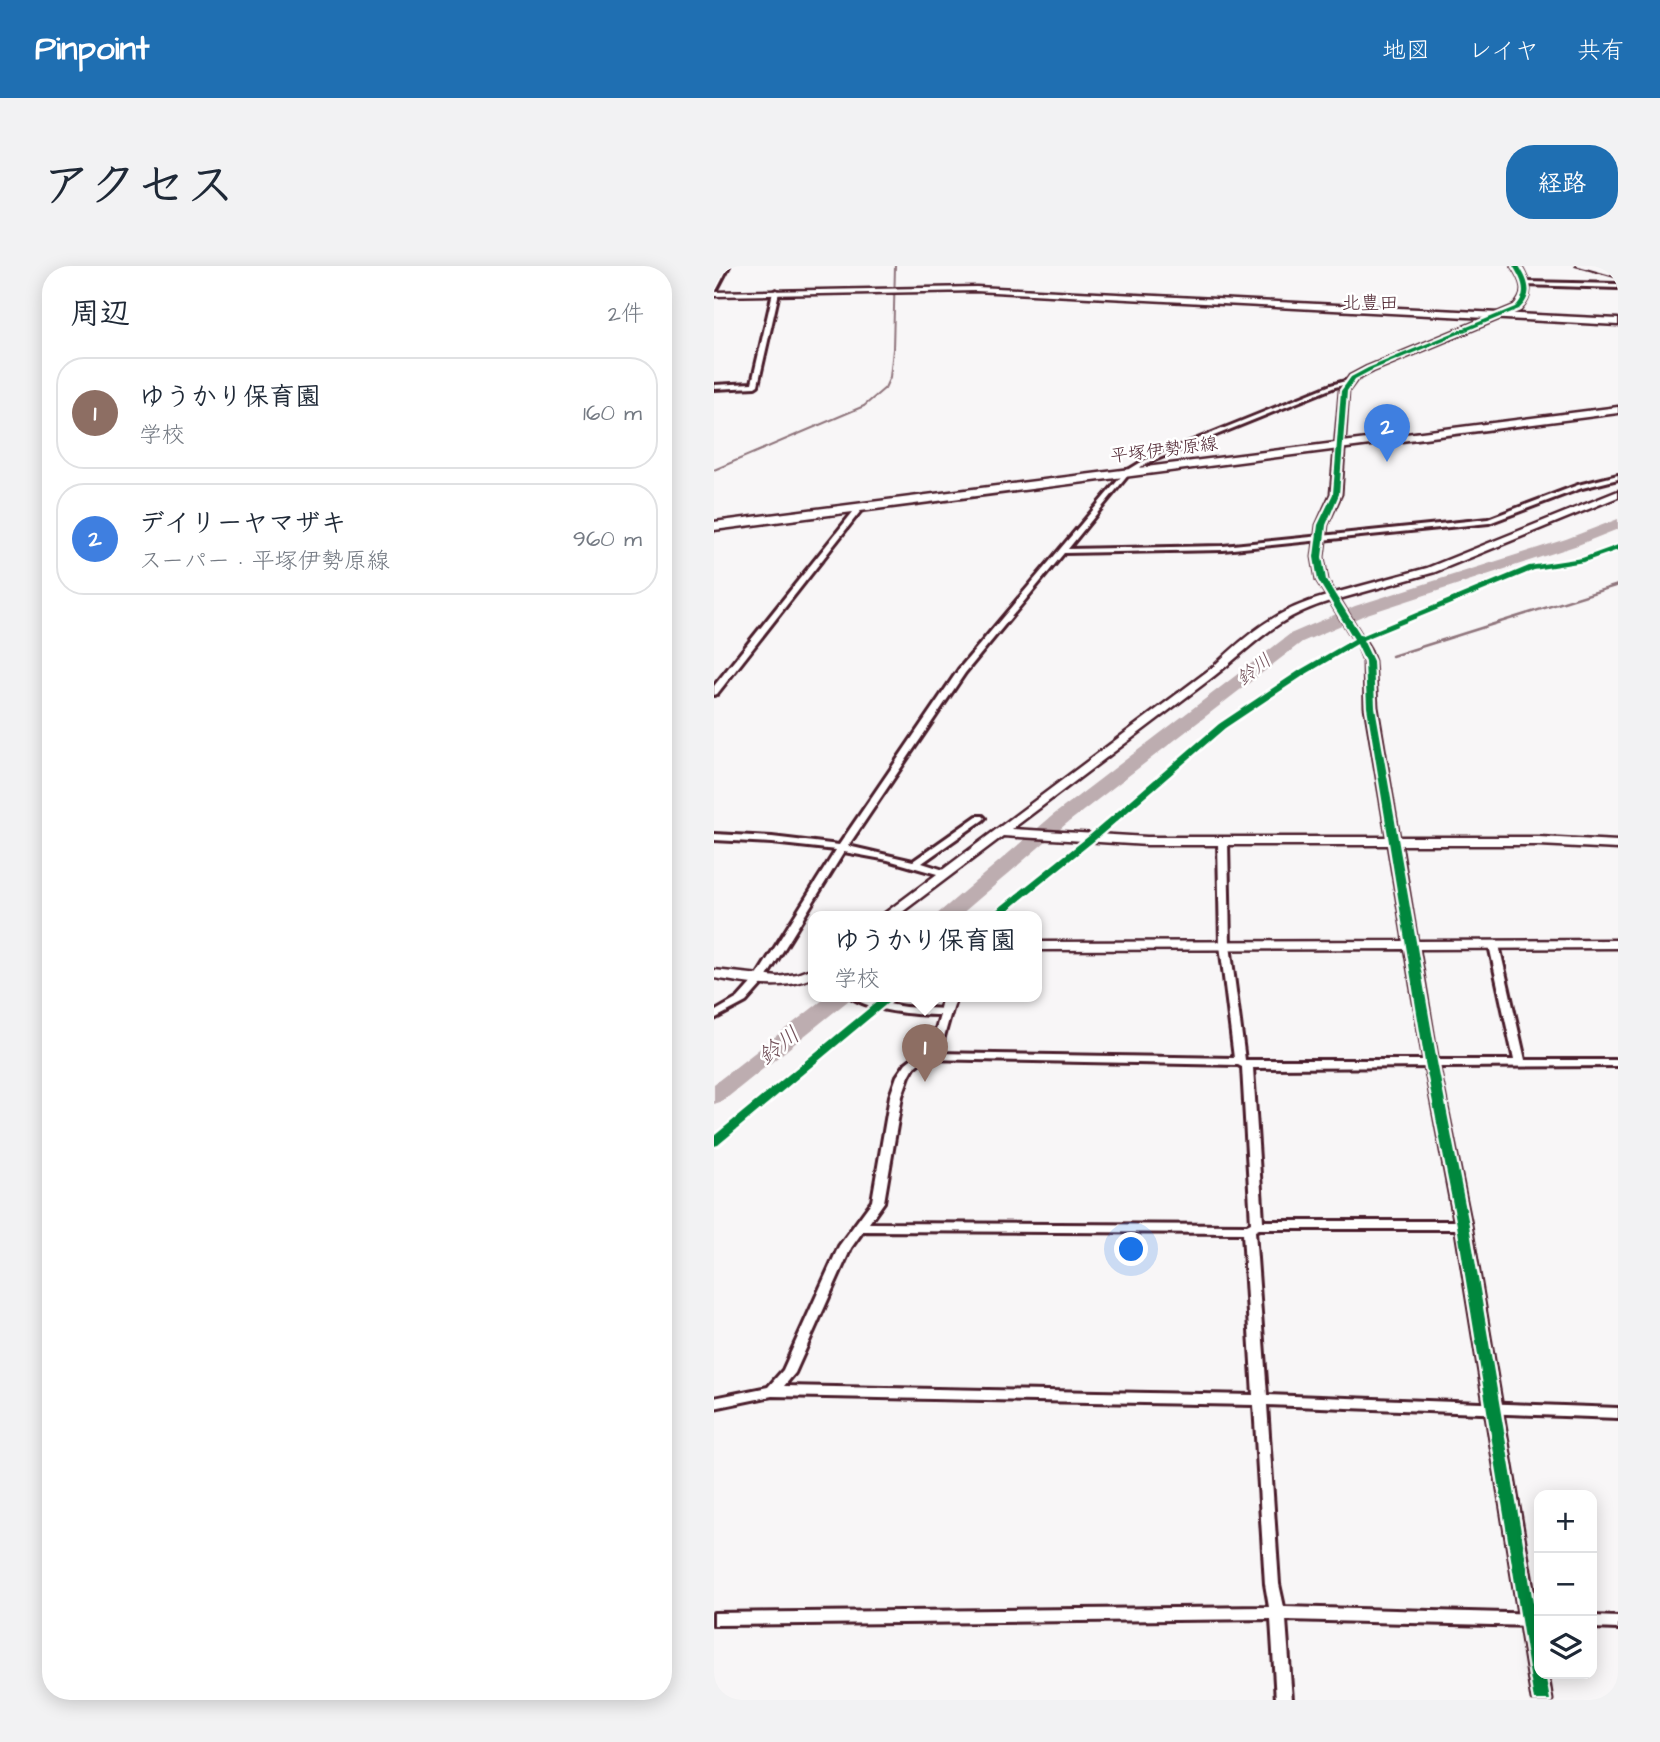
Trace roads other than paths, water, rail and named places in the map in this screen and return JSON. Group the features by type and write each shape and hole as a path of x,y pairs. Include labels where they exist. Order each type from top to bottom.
{"main road":[{"path":"714,291 983,289 1495,318 1618,322"},
{"name":"平塚伊勢原線","path":"714,526 1618,410"}],"street":[{"path":"714,291 726,266"},
{"path":"714,1016 742,1000 759,981 841,849 962,671 1127,473 1145,462 1333,386 1349,382 1370,369 1495,318 1523,302 1527,293 1526,284 1516,266"},
{"path":"1526,284 1618,286"},
{"path":"714,387 755,385 776,292"},
{"path":"714,1619 1278,1613 1534,1620 1493,1408 1464,1225 1431,1062 1371,707 1369,661 1359,636 1322,580 1318,539 1336,494 1344,391 1349,382"},
{"path":"1062,551 1223,548 1489,521 1580,486 1618,477"},
{"path":"895,911 1003,832 1217,668 1267,624 1301,606 1334,600 1432,570 1618,494"},
{"path":"714,692 859,508"},
{"path":"915,864 980,818"},
{"path":"1003,832 1080,838 1223,842 1539,841 1618,845"},
{"path":"714,837 765,838 841,849 915,864 944,873"},
{"path":"1223,842 1225,945 1243,1063 1260,1400 1272,1584 1278,1613 1284,1700"},
{"path":"1042,946 1618,944"},
{"path":"1494,945 1520,1063"},
{"path":"714,974 759,981 808,977"},
{"path":"870,1002 919,1012 946,1012"},
{"path":"772,1391 788,1373 845,1246 878,1202 896,1096 903,1076 910,1065 937,1044 948,1002"},
{"path":"924,1056 1243,1063 1618,1063"},
{"path":"859,1227 1464,1225"},
{"path":"714,1403 772,1391 1260,1400 1618,1413"},
{"path":"1597,1622 1618,1623"},
{"path":"1540,1679 1542,1700"}],"waterway":[{"path":"714,470 864,406 885,388 890,377 893,349 895,266"},
{"name":"鈴川","path":"952,911 1059,820 1296,638 1361,610 1572,542 1618,524"},
{"path":"1392,656 1618,585"},
{"name":"鈴川","path":"714,1096 835,1002"}],"railway":[{"path":"1575,266 1618,278"}],"place":[{"name":"デイリーヤマザキ","path":"1387,462"},
{"name":"ゆうかり保育園","path":"925,1082"}],"district":[{"name":"北豊田","path":"1370,303"}]}
